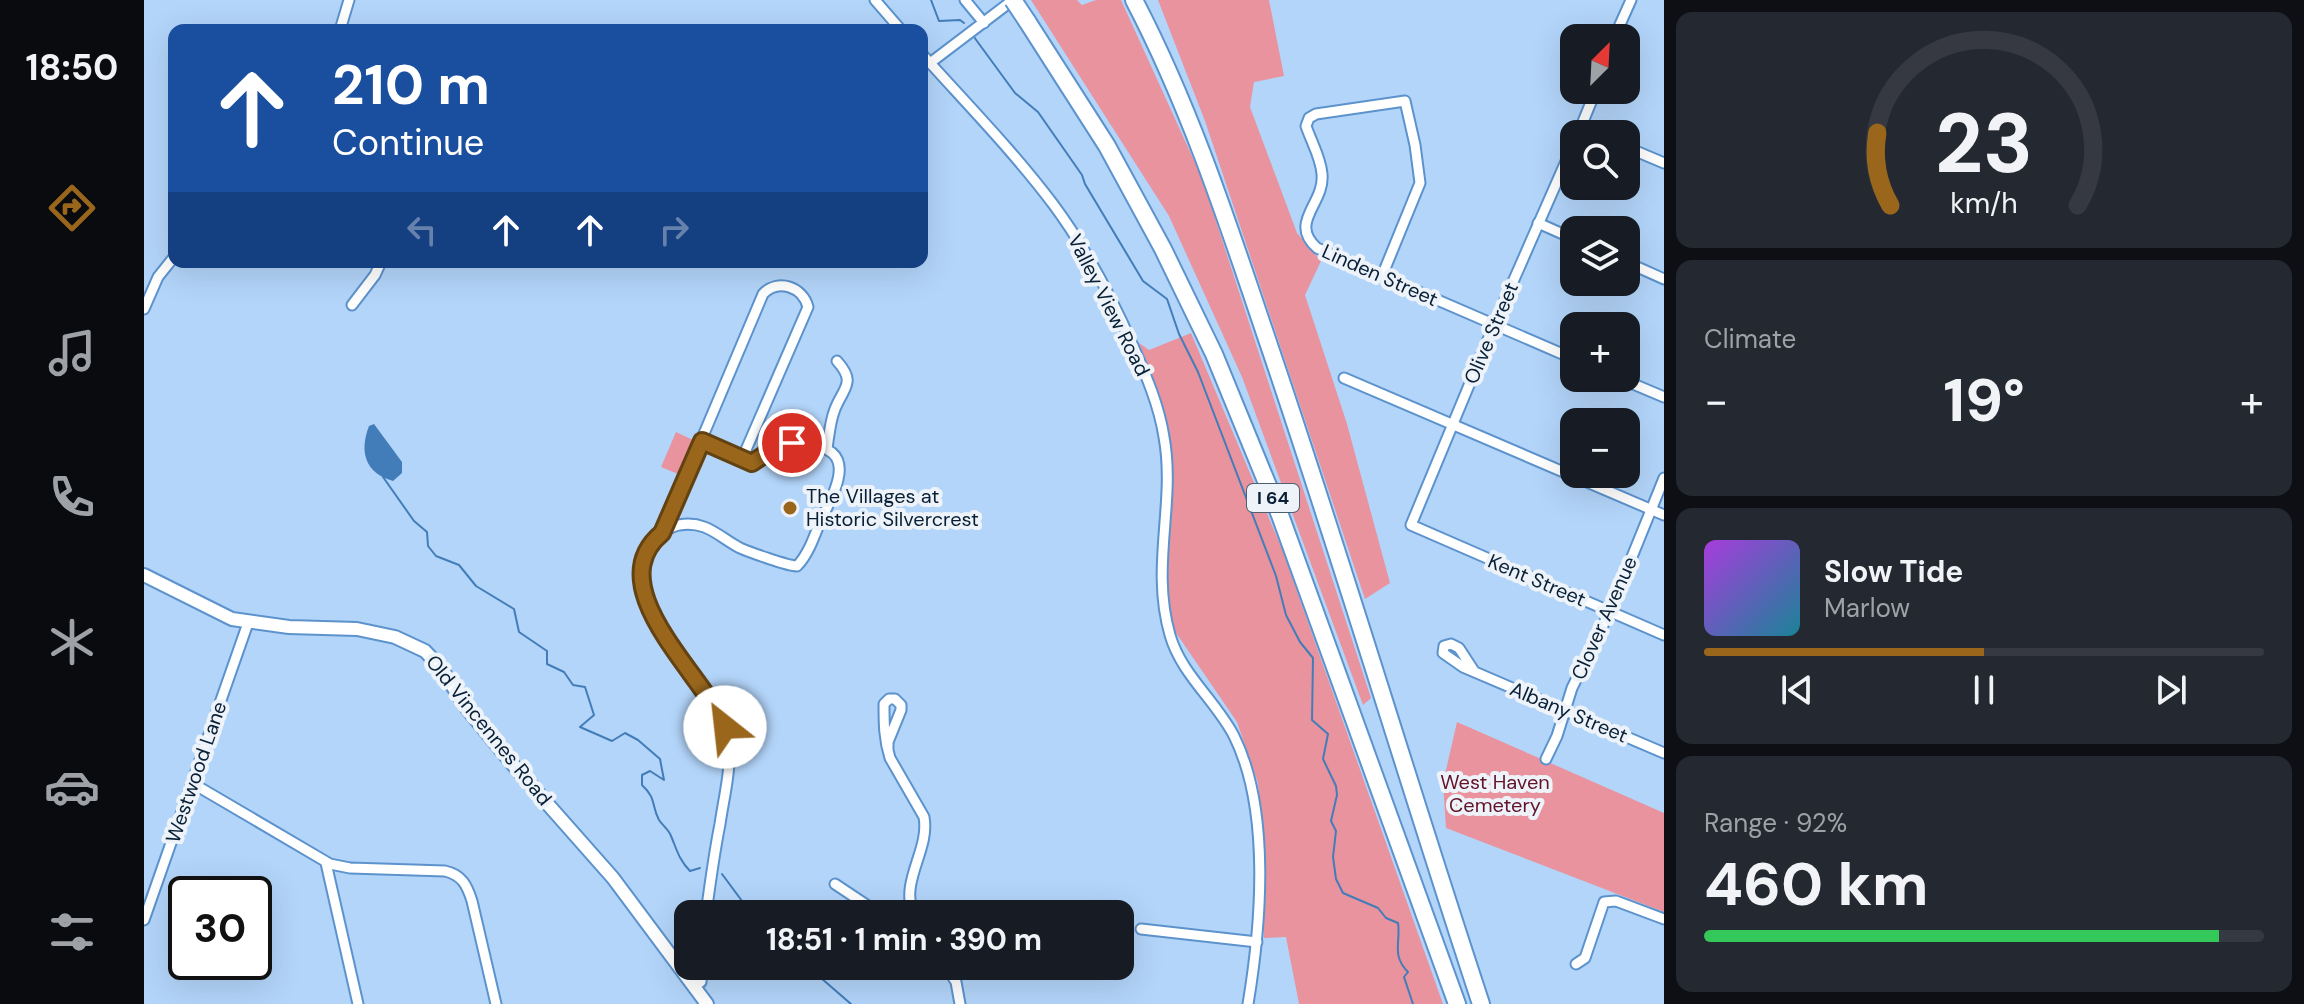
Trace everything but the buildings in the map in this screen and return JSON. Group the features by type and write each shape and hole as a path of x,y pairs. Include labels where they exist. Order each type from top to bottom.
{"highway":[{"name":"I 64","path":"1013,0 1107,146 1163,249 1214,354 1280,515 1457,1004"},
{"name":"I 64","path":"1134,0 1183,103 1224,215 1317,490 1481,1004"}],"street":[{"path":"342,24 349,0"},
{"path":"875,0 896,24"},
{"path":"965,0 984,23"},
{"path":"930,63 1013,0"},
{"path":"1620,24 1631,0"},
{"name":"Valley View Road","path":"928,61 1040,187 1074,235 1121,319 1151,388 1165,449 1166,485 1160,558 1164,608 1177,652 1229,727 1250,780 1257,840 1259,919 1248,1004"},
{"name":"Linden Street","path":"1382,276 1420,183 1405,101 1316,114 1309,118 1306,126 1322,171 1318,195 1304,227 1307,239 1317,248 1560,353"},
{"path":"1640,153 1664,163"},
{"name":"Olive Street","path":"1411,525 1560,174"},
{"path":"1538,223 1560,233"},
{"path":"144,309 158,277 168,264"},
{"path":"352,305 378,268"},
{"path":"1640,268 1664,279"},
{"path":"708,900 728,777 729,747 725,727 714,704 664,638 649,606 644,586 644,566 649,549 662,533 763,294 778,284 799,291 807,301 807,313 742,459"},
{"path":"827,448 834,411 848,381 837,361"},
{"path":"1344,378 1664,515"},
{"path":"1640,387 1664,397"},
{"path":"662,533 672,527 693,524 709,528 739,548 788,565 800,565 840,475 837,460 827,448 785,444 752,463 702,441"},
{"name":"Clover Avenue","path":"1546,759 1557,736 1572,688 1610,611 1664,478"},
{"name":"Kent Street","path":"1411,525 1664,635"},
{"name":"Old Vincennes Road","path":"144,575 210,609 248,623 357,629 395,637 425,651 440,667 469,711 613,878 707,1004"},
{"name":"Westwood Lane","path":"144,920 248,623"},
{"name":"Albany Street","path":"1474,671 1664,753"},
{"path":"888,750 888,742 901,710 895,699 887,700 884,707 884,737 888,750 925,823 925,837 909,900"},
{"path":"192,783 326,863 350,868 445,871 459,876 468,887 496,1004"},
{"path":"326,863 358,1004"},
{"path":"835,884 859,900"},
{"path":"1576,964 1585,958 1604,902 1616,901 1664,919"},
{"path":"1141,929 1257,942"},
{"path":"695,985 701,980"},
{"path":"955,980 960,1004"}],"green space":[{"path":"1031,0 1077,0 1082,5 1096,0 1121,0 1202,178 1371,698 1363,705 1242,377 1169,216"},
{"path":"1158,0 1269,0 1284,76 1254,82 1250,107 1297,233 1321,261 1305,295 1347,424 1390,583 1365,599 1205,121"},
{"path":"1191,333 1282,549 1443,1004 1299,1004 1286,937 1264,938 1264,870 1258,783 1237,722 1170,624 1164,595 1168,457 1137,345 1139,343 1149,350"},
{"path":"676,432 693,440 678,474 661,467"},
{"name":"West Haven Cemetery","path":"1457,722 1664,813 1664,912 1446,828 1443,783"}],"water":[{"path":"374,424 402,462 402,473 393,481 376,473 367,460 366,436 369,426"}],"waterway":[{"path":"931,0 939,21 960,20 964,23"},
{"path":"974,37 1015,93 1038,112 1082,175 1143,281 1167,299 1276,576 1286,615 1300,642 1313,658 1312,720 1328,734 1323,759 1337,795 1331,821 1336,831 1333,857 1336,879 1343,893 1378,908 1386,918 1398,923 1398,954 1408,972 1404,977 1413,1004"},
{"path":"383,477 414,521 427,532 428,546 436,556 459,565 476,586 514,609 519,632 547,651 547,664 564,672 573,685 585,687 594,715 580,727 612,741 625,733 660,759 664,780 650,771 642,775 642,785 650,794 659,820 670,834 683,863 690,871 700,868"},
{"path":"722,874 741,900"},
{"path":"823,980 851,1004"}],"place":[{"name":"The Villages at Historic Silvercrest","path":"790,508"}],"route":[{"path":"725,727 714,704 664,638 653,617 644,586 646,557 653,542 662,533 702,441 752,463 777,446 792,443"}]}
